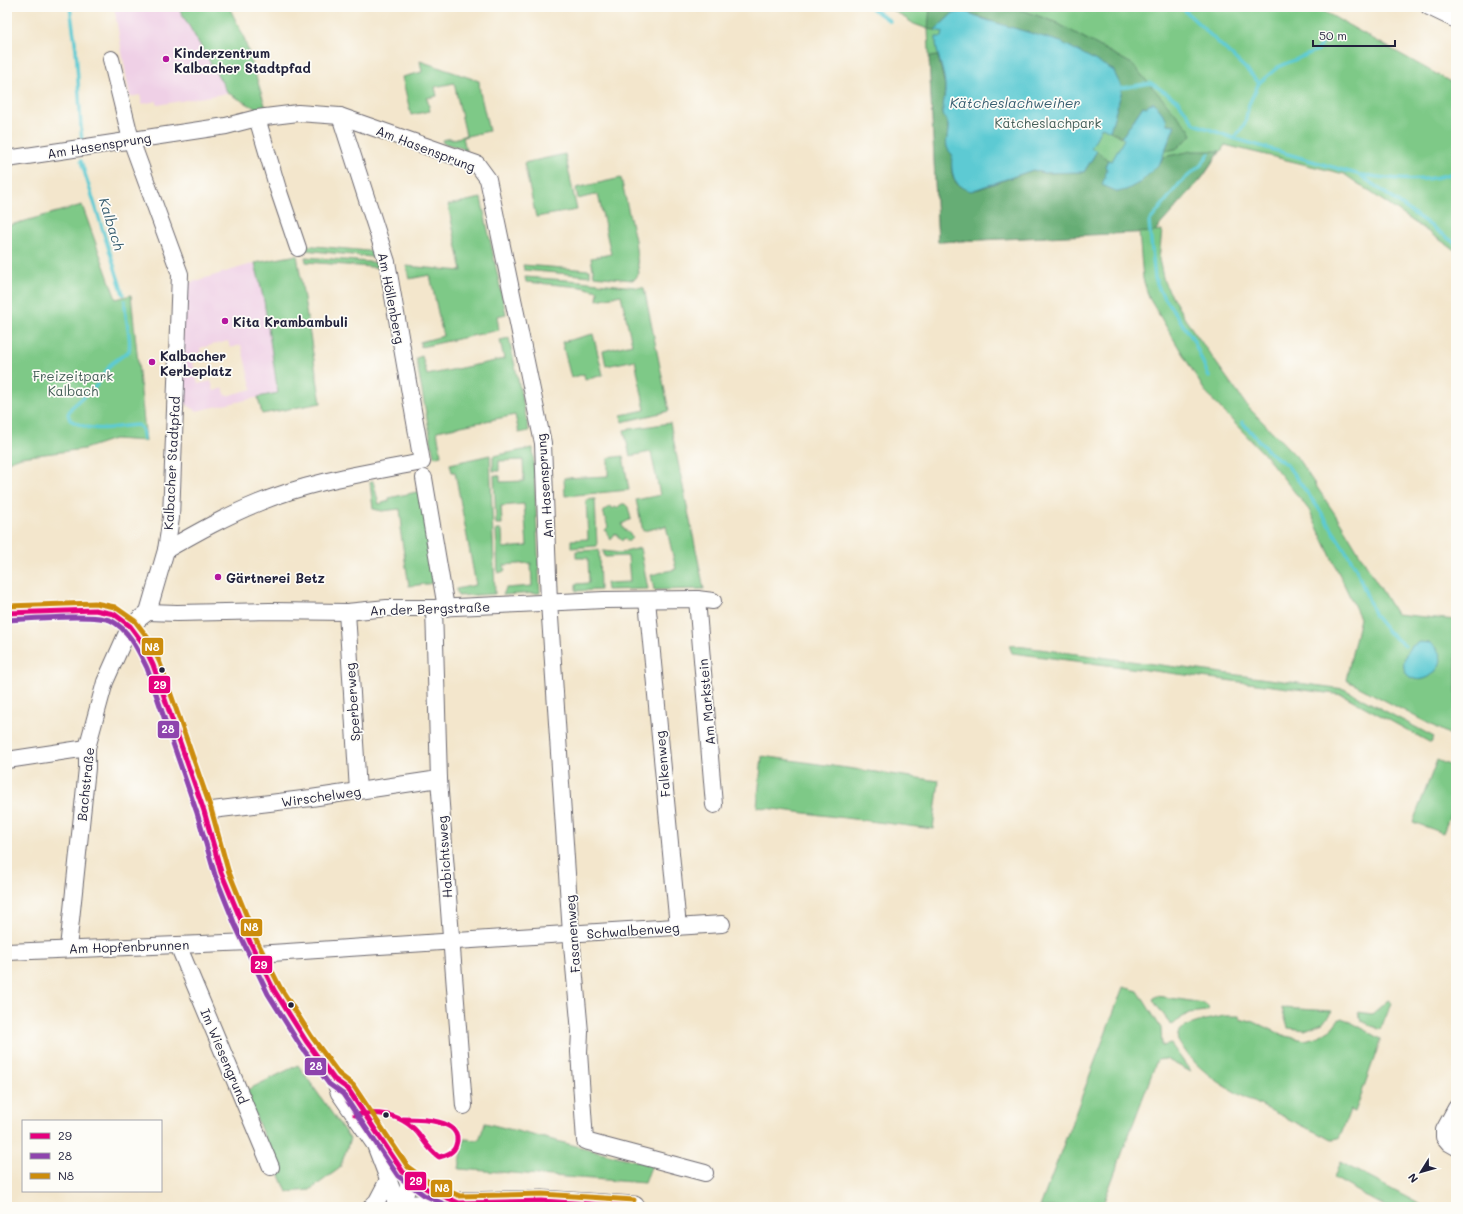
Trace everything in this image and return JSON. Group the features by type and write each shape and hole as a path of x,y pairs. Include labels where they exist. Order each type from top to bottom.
{"main road":[{"path":"402,1207 459,1203 542,1202 634,1207"}],"street":[{"path":"1431,8 1456,20"},
{"name":"Kalbacher Stadtpfad","path":"112,59 131,140 180,274 171,518 166,550 148,612"},
{"name":"Am Hasensprung","path":"7,159 226,126 257,118 298,113 340,116 476,164 488,179 543,443 549,602"},
{"name":"Am Höllenberg","path":"166,550 232,514 298,489 340,478 422,462 387,262 340,116"},
{"path":"257,118 278,189 298,248"},
{"path":"424,478 440,608"},
{"name":"Falkenweg","path":"647,600 678,927"},
{"name":"An der Bergstraße","path":"148,612 347,612 387,608 440,608 549,602 705,600"},
{"name":"Am Markstein","path":"705,600 714,805"},
{"name":"Fasanenweg","path":"549,602 571,934 580,1032 579,1052 585,1141 705,1173"},
{"name":"Habichtsweg","path":"440,608 439,779 464,1106"},
{"path":"7,614 94,610 114,614 130,626 142,642 153,665 204,811 221,872 241,922 274,990 306,1041 334,1078 348,1089 403,1172 408,1184 406,1192 397,1207"},
{"path":"130,626 148,612"},
{"name":"Sperberweg","path":"347,612 358,791"},
{"name":"Bachstraße","path":"68,948 87,768 87,748 105,682 130,626"},
{"path":"7,760 87,748"},
{"name":"Wirschelweg","path":"204,811 439,779"},
{"name":"Schwalbenweg","path":"253,948 451,942 722,924"},
{"name":"Am Hopfenbrunnen","path":"7,952 68,948 178,945 253,948"},
{"name":"Im Wiesengrund","path":"178,945 271,1167"},
{"path":"334,1078 339,1093 375,1145 393,1192 397,1207"},
{"path":"1456,1108 1444,1130 1444,1137 1449,1143 1456,1147"},
{"path":"403,1172 427,1189 459,1203"},
{"path":"371,1207 378,1201 388,1180"}],"shaded area":[{"name":"Kinderzentrum Kalbacher Stadtpfad","path":"114,7 178,7 228,93 157,105 157,101 142,104 140,95 130,97"},
{"name":"Kita Krambambuli","path":"255,263 264,301 278,393 196,411 180,400 183,285","holes":["228,341 230,348 241,345 252,389 226,396 223,388 214,391 211,381 198,384 191,355 201,352 200,348"]}],"green space":[{"path":"178,7 229,7 243,35 266,108 255,108 228,93"},
{"name":"Kätcheslachpark","path":"888,7 1316,7 1456,85 1456,251 1344,174 1225,145 1202,178 1154,231 1162,230 1159,259 1164,282 1185,319 1247,406 1296,456 1341,523 1396,614 1456,620 1456,738 1346,680 1360,618 1309,510 1264,454 1206,393 1149,298 1143,279 1139,232 938,242 928,29 914,24"},
{"path":"930,7 1014,7 1055,22 1132,64 1189,129 1192,135 1176,149 1165,151 1174,126 1167,124 1143,106 1122,137 1110,131 1122,90 1113,70 1088,57 964,11 952,14 935,30 928,29"},
{"path":"938,56 945,86 943,114 948,124 948,139 946,145 953,155 953,178 958,185 966,189 979,189 1033,170 1044,173 1084,172 1097,151 1108,160 1105,166 1160,163 1163,157 1192,151 1220,151 1202,178 1154,232 938,242 929,57"},
{"path":"420,61 479,81 489,131 463,137 466,151 443,143 442,140 451,138 451,140 466,135 454,83 435,87 437,96 427,98 430,111 411,115 402,77 422,72"},
{"path":"565,154 577,210 536,217 524,163"},
{"path":"621,178 635,240 639,273 635,279 632,280 594,276 591,258 611,254 598,194 578,199 576,188"},
{"path":"481,198 506,314 497,316 499,330 421,347 420,342 443,336 430,275 409,279 406,266 462,271 448,205"},
{"name":"Freizeitpark Kalbach","path":"82,205 116,299 131,295 146,441 114,439 84,449 21,457 7,463 7,226"},
{"path":"304,245 379,252 380,258 305,250"},
{"path":"297,255 321,403 262,414 258,397 278,393 264,301 255,263"},
{"path":"305,257 383,263 384,268 306,262"},
{"path":"523,265 590,270 590,276 524,270"},
{"path":"525,277 644,288 669,411 622,422 621,415 645,410 635,360 606,366 603,351 632,344 621,295 597,300 598,291 581,287 526,282"},
{"path":"593,334 603,375 585,380 584,374 571,378 562,342"},
{"path":"509,338 529,431 519,433 515,415 437,431 441,455 434,457 416,358 422,356 427,375 495,361 504,359 500,340"},
{"path":"670,423 704,589 654,590 651,575 676,569 666,526 643,531 636,500 660,495 651,452 630,456 624,430"},
{"path":"533,448 540,593 503,595 506,588 532,586 531,563 504,565 505,571 498,573 496,530 502,530 503,548 527,546 524,504 501,506 502,524 496,524 494,475 500,476 500,482 524,481 523,460 499,461 499,471 493,471 493,456"},
{"path":"490,455 495,594 458,596 456,589 476,585 455,472 452,472 450,464"},
{"path":"623,456 629,490 565,496 564,478 608,476 608,458"},
{"path":"373,481 379,504 389,501 389,498 421,491 436,583 409,586 400,528 402,527 400,509 382,511 373,509 370,482"},
{"path":"595,499 597,546 571,548 571,540 588,539 586,500"},
{"path":"622,504 625,504 628,507 631,519 622,524 623,528 633,537 628,542 624,538 622,541 615,533 611,540 605,530 608,527 603,511 610,506 612,509 615,507 617,508"},
{"path":"640,548 648,589 607,590 606,583 630,582 628,556 605,557 603,551 621,553"},
{"path":"599,550 600,590 576,591 576,584 589,583 588,558 576,558 576,551"},
{"path":"1009,645 1344,689 1434,737 1431,743 1343,695 1012,653"},
{"path":"762,756 939,781 933,829 757,807"},
{"path":"1437,760 1456,768 1456,800 1443,833 1413,822"},
{"path":"1123,987 1138,991 1161,1028 1162,1046 1171,1044 1191,1072 1166,1059 1157,1060 1102,1207 1040,1207"},
{"path":"1157,996 1204,1003 1209,1009 1206,1011 1189,1013 1172,1024 1153,999"},
{"path":"1388,1000 1392,1003 1380,1030 1362,1021 1358,1012 1372,1014"},
{"path":"1282,1008 1332,1011 1323,1023 1305,1030 1288,1028"},
{"path":"1224,1016 1239,1016 1240,1019 1251,1022 1251,1020 1285,1036 1305,1040 1319,1036 1332,1028 1338,1020 1343,1018 1381,1039 1355,1112 1350,1110 1339,1139 1332,1140 1224,1086 1192,1059 1178,1041 1177,1037 1179,1032 1187,1026"},
{"path":"298,1065 350,1139 340,1168 310,1190 287,1192 245,1091"},
{"path":"485,1123 652,1165 645,1183 459,1169 464,1139 479,1140"},
{"path":"1340,1162 1425,1207 1386,1207 1334,1178"}],"water":[{"name":"Kätcheslachweiher","path":"964,11 980,18 1061,42 1113,70 1122,88 1121,94 1110,131 1102,127 1091,148 1097,151 1084,172 1044,173 1033,170 971,191 959,185 956,181 952,172 952,154 947,148 948,125 943,115 945,85 936,43 936,37 942,37 943,32 935,30 952,14"},
{"path":"1154,102 1166,118 1167,124 1175,125 1160,163 1141,182 1126,190 1118,192 1102,185 1107,170 1105,166 1108,160 1112,161 1124,139 1122,137 1143,106 1146,107"},
{"path":"1419,642 1431,643 1439,652 1441,661 1432,675 1419,680 1408,676 1404,665 1405,657 1408,651"}],"waterway":[{"name":"Kalbach","path":"70,7 76,49 82,143"},
{"path":"870,7 890,21"},
{"path":"1181,7 1259,83"},
{"path":"1233,138 1245,123 1249,104 1259,83 1278,67 1318,50 1324,38"},
{"path":"1122,88 1151,83 1178,101 1195,124 1233,138 1360,175 1456,244"},
{"path":"1209,154 1201,165 1180,183 1149,222 1155,278 1160,291 1193,339 1209,377"},
{"name":"Kalbach","path":"81,161 123,294"},
{"path":"1362,175 1409,180 1433,178 1456,172"},
{"name":"Kalbach","path":"125,301 130,339 129,351 111,364 96,386 71,408 68,414 70,420 88,427 104,428 138,425 142,429 144,439"},
{"path":"1242,422 1269,452 1287,465 1319,509 1355,566 1375,616 1388,632 1405,646"}],"transit line":[{"name":"N8","path":"7,606 95,603 115,607 135,621 148,638 160,663 211,809 228,870 256,939 280,987 312,1037 339,1074 353,1085 408,1167 430,1183 460,1196 542,1194 634,1200"},
{"name":"29","path":"7,613 95,610 114,614 130,626 142,642 153,665 204,811 221,872 250,942 274,990 306,1041 334,1079 348,1089 403,1172 427,1189 459,1203 542,1201 634,1207"},
{"name":"28","path":"7,620 92,617 112,621 129,636 147,668 197,813 215,875 235,925 268,994 300,1045 329,1084 343,1094 398,1176 424,1195 451,1207"},
{"name":"29","path":"355,1115 373,1113 390,1115 397,1118 412,1127 430,1149 439,1157 449,1153 455,1148 457,1136 454,1130 447,1125 429,1120 403,1119"}],"place":[{"name":"Kinderzentrum Kalbacher Stadtpfad","path":"166,59"},
{"name":"Kita Krambambuli","path":"225,321"},
{"name":"Kalbacher Kerbeplatz","path":"152,362"},
{"name":"Gärtnerei Betz","path":"218,577"}]}
